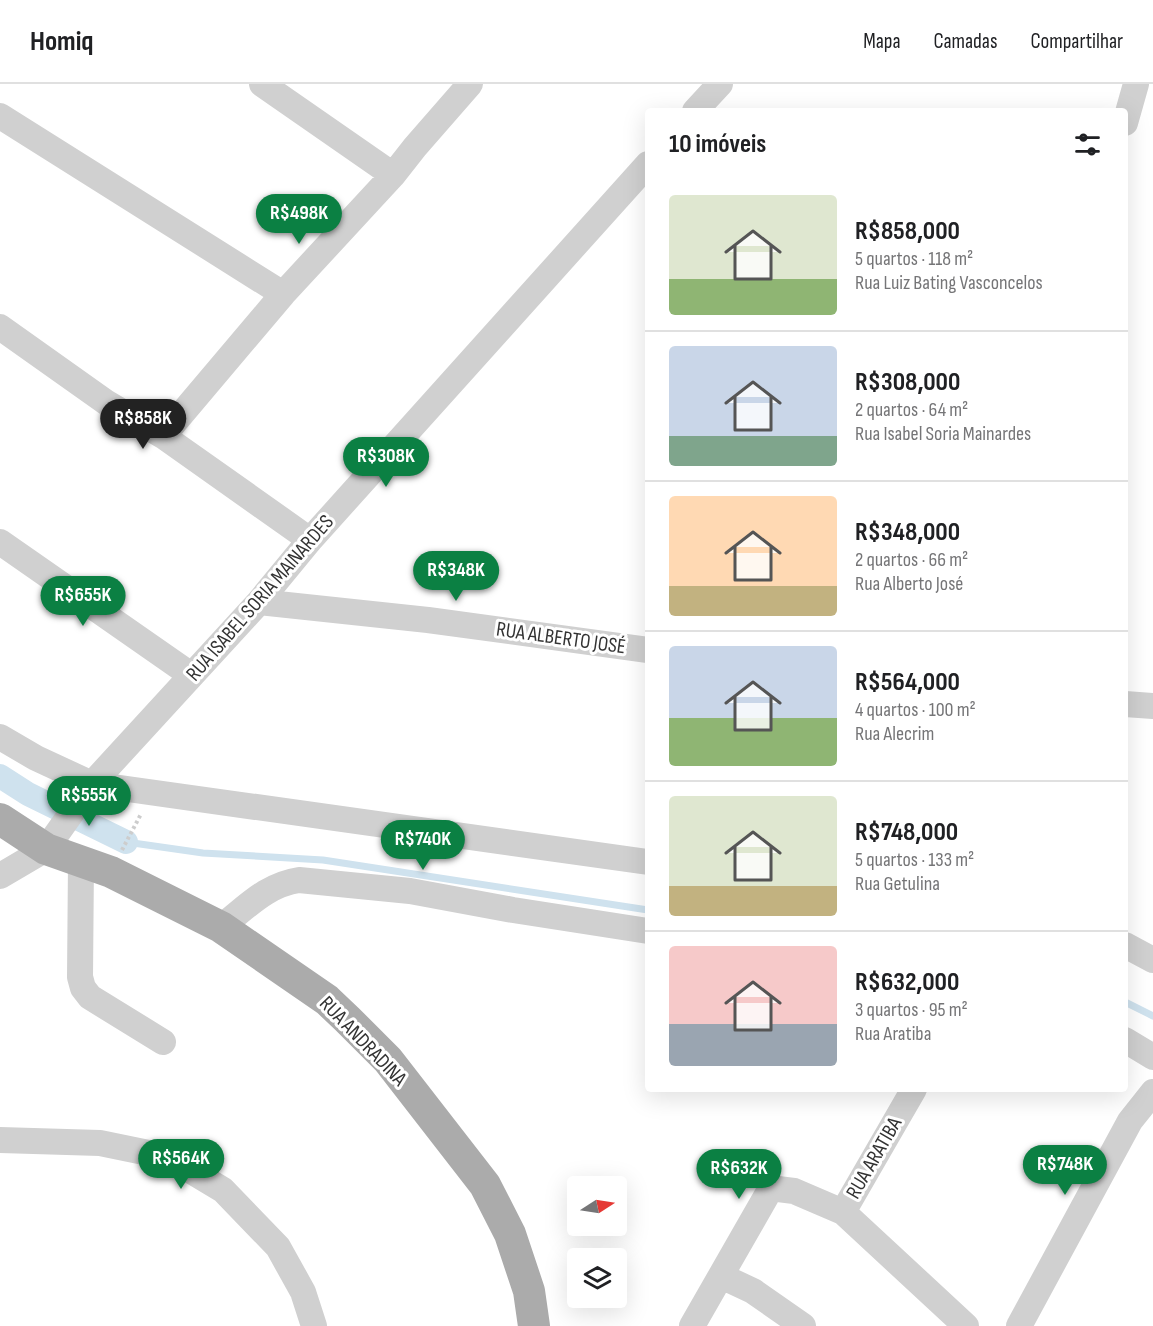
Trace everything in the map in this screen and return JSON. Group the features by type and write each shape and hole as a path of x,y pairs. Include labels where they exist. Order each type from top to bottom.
{"main road":[{"name":"RUA ANDRADINA","path":"0,819 53,839 81,861 111,872 222,927 327,1000 388,1060 485,1185 510,1234 529,1291 534,1326"}],"street":[{"path":"262,84 393,175"},
{"path":"163,436 283,294 393,175 470,84"},
{"path":"698,108 720,84"},
{"path":"1128,112 1136,84"},
{"path":"0,116 283,294"},
{"name":"RUA ISABEL SORIA MAINARDES","path":"53,839 86,793 645,167"},
{"path":"0,327 107,403 163,436 310,540"},
{"path":"0,542 191,675"},
{"name":"RUA ALBERTO JOSÉ","path":"258,602 428,620 645,650"},
{"path":"1128,704 1153,706"},
{"path":"0,737 36,758 86,793 645,862"},
{"path":"0,876 53,839"},
{"path":"81,861 80,976 83,988 90,997 163,1042"},
{"path":"222,927 267,890 284,882 299,880 410,891 645,931"},
{"path":"1128,947 1153,960"},
{"path":"1128,1042 1153,1057"},
{"name":"RUA ARATIBA","path":"692,1326 770,1191 778,1189 794,1191 843,1212 912,1092"},
{"path":"1019,1326 1131,1121 1153,1092"},
{"path":"0,1140 100,1143 168,1157 223,1190 278,1247 303,1292 314,1326"},
{"path":"843,1212 966,1326"},
{"path":"721,1276 753,1291 803,1326"}],"path":[{"path":"122,852 138,821"}],"waterway":[{"path":"0,776 28,794 126,842"},
{"path":"126,842 203,853 323,860 645,910"},
{"path":"1128,1004 1153,1016"}]}
